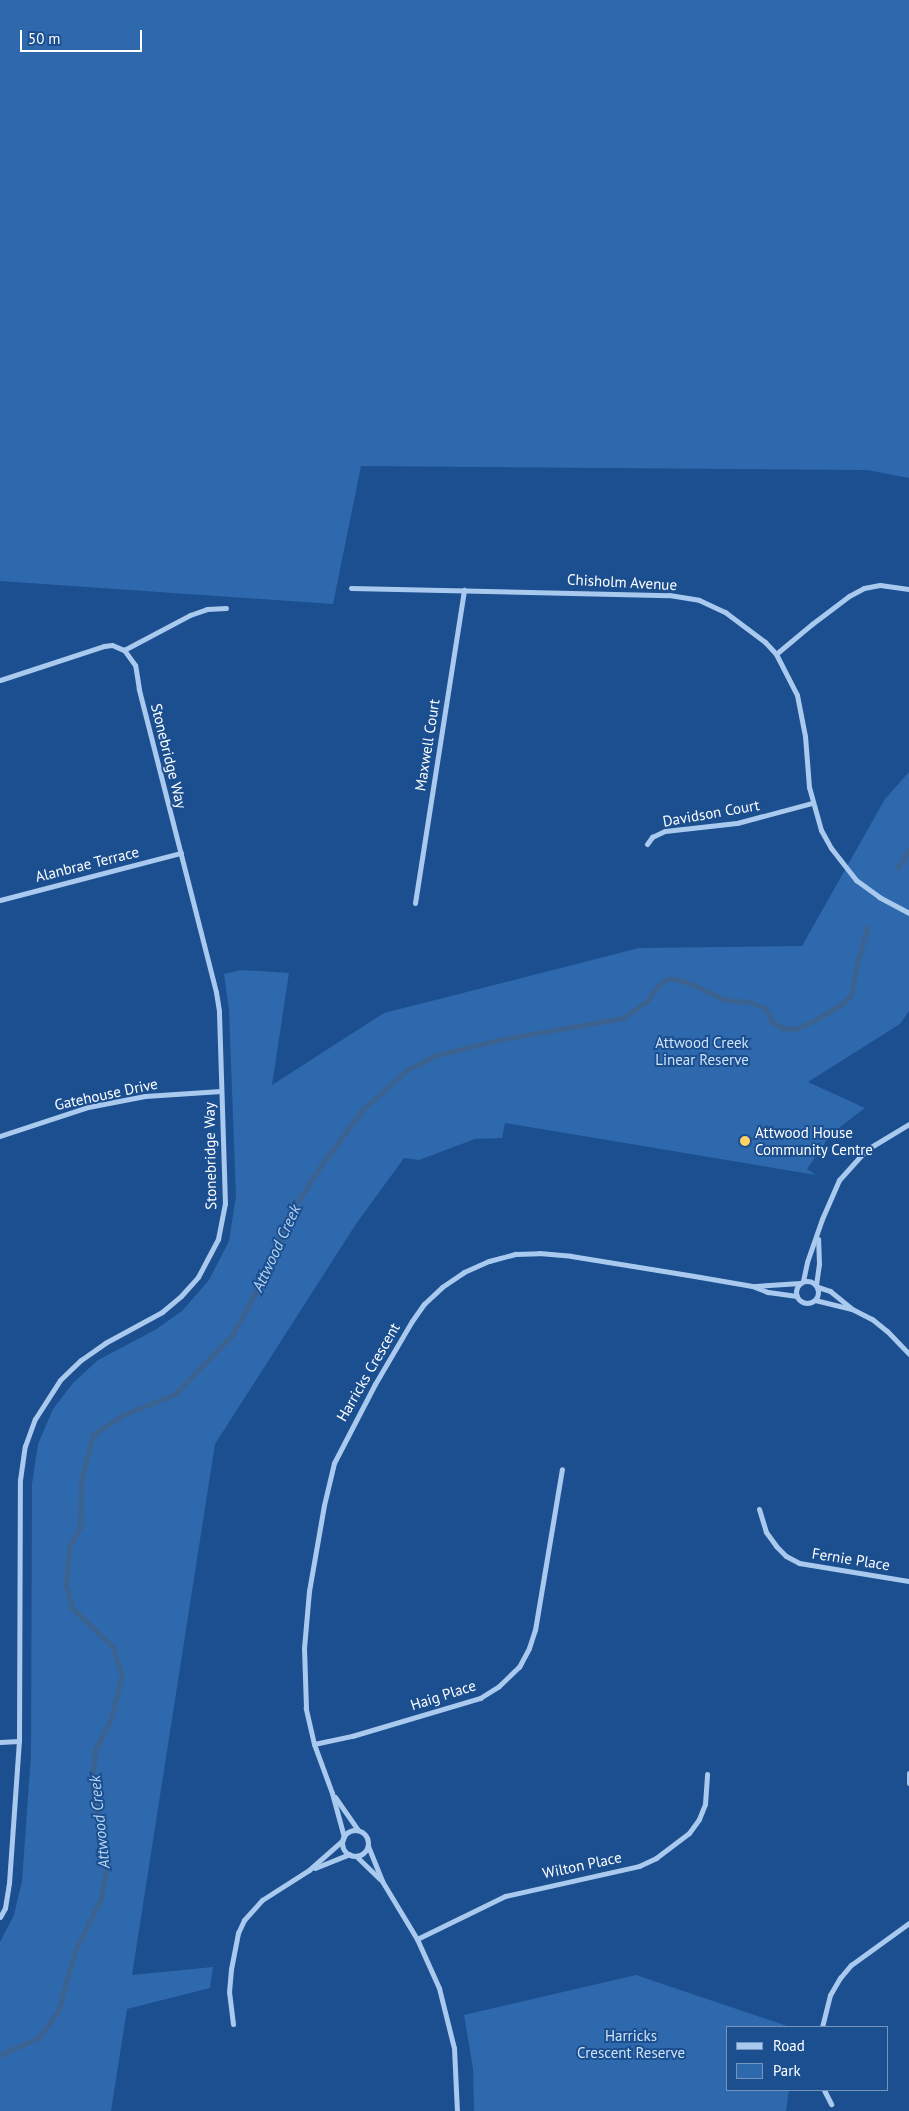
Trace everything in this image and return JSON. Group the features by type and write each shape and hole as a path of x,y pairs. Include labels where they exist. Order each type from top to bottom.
{"street":[{"path":"776,654 827,613 864,588 880,585 909,590"},
{"name":"Chisholm Avenue","path":"351,588 669,595 699,600 725,612 748,628 776,654 797,695 803,716 812,803 821,830 842,866 856,880 879,897 909,912"},
{"name":"Maxwell Court","path":"414,903 464,590"},
{"path":"0,680 104,646 112,645 124,650 190,614 207,609 226,608"},
{"name":"Stonebridge Way","path":"0,1918 9,1883 19,1742 20,1480 25,1446 35,1419 60,1380 81,1360 104,1343 155,1316 181,1296 210,1259 218,1239 225,1204 219,1011 216,992 135,666 124,650"},
{"name":"Davidson Court","path":"647,844 652,837 665,831 737,823 812,803"},
{"name":"Alanbrae Terrace","path":"0,900 181,853"},
{"name":"Gatehouse Drive","path":"0,1136 88,1107 145,1096 221,1091"},
{"path":"852,1309 815,1300 804,1302 797,1296 796,1289 802,1282 829,1199 839,1180 866,1150 882,1138 909,1124"},
{"path":"815,1300 818,1294 818,1236"},
{"name":"Harricks Crescent","path":"343,1838 332,1793 314,1744 306,1708 304,1648 309,1591 324,1505 334,1463 375,1384 424,1304 442,1287 464,1272 489,1261 516,1254 539,1253 571,1256 752,1286 768,1292 797,1296"},
{"path":"802,1282 810,1281 830,1291 852,1309 887,1331 909,1354"},
{"name":"Harricks Crescent","path":"752,1286 802,1282"},
{"name":"Haig Place","path":"314,1744 352,1736 480,1698 499,1686 519,1667 529,1648 535,1630 562,1469"},
{"name":"Fernie Place","path":"760,1509 766,1532 776,1546 786,1556 799,1563 909,1581"},
{"path":"0,1742 19,1742"},
{"path":"909,1773 909,1782"},
{"name":"Wilton Place","path":"417,1939 505,1896 640,1866 656,1858 689,1833 699,1819 705,1804 707,1774"},
{"name":"Harricks Crescent","path":"332,1793 358,1830"},
{"path":"233,2024 229,1992 231,1969 238,1933 244,1920 262,1900 309,1870 350,1831 358,1830 365,1834 382,1881 417,1939 430,1966 448,2017 456,2074 457,2111"},
{"path":"343,1838 344,1848 349,1854 356,1856 382,1881"},
{"path":"356,1856 364,1853 368,1846"},
{"path":"309,1870 349,1854"},
{"path":"822,2026 830,1995 840,1978 851,1965 909,1923"},
{"path":"824,2091 831,2104"}],"green space":[{"path":"0,0 909,0 909,478 867,470 361,466 333,604 0,581"},
{"name":"Attwood Creek Linear Reserve","path":"909,772 909,1011 900,1024 808,1082 865,1108 831,1134 807,1169 816,1175 505,1123 502,1138 475,1139 419,1160 404,1158 356,1224 215,1444 132,1975 213,1967 210,1988 127,2009 111,2111 0,2111 0,1942 14,1915 22,1881 31,1755 32,1484 38,1444 53,1409 73,1383 98,1360 155,1330 182,1311 209,1280 229,1241 236,1196 229,1010 224,974 241,970 289,973 272,1085 384,1013 639,948 802,946 885,799"},
{"name":"Harricks Crescent Reserve","path":"636,1975 787,2026 726,2026 726,2091 789,2091 786,2111 474,2111 473,2069 464,2015"}],"waterway":[{"name":"Attwood Creek","path":"898,868 909,849"},
{"name":"Attwood Creek","path":"0,2055 39,2037 58,2011 75,1951 101,1898 107,1865 92,1786 95,1750 111,1718 122,1675 112,1646 72,1608 66,1584 69,1547 80,1527 81,1480 93,1435 123,1415 175,1394 232,1335 274,1259 285,1221 322,1164 363,1109 407,1070 437,1055 498,1040 623,1018 647,1001 658,986 667,979 675,979 691,984 725,1000 749,1002 765,1008 772,1022 783,1028 796,1029 842,1004 852,994 856,967 867,928"}],"place":[{"name":"Attwood House Community Centre","path":"745,1141"}]}
